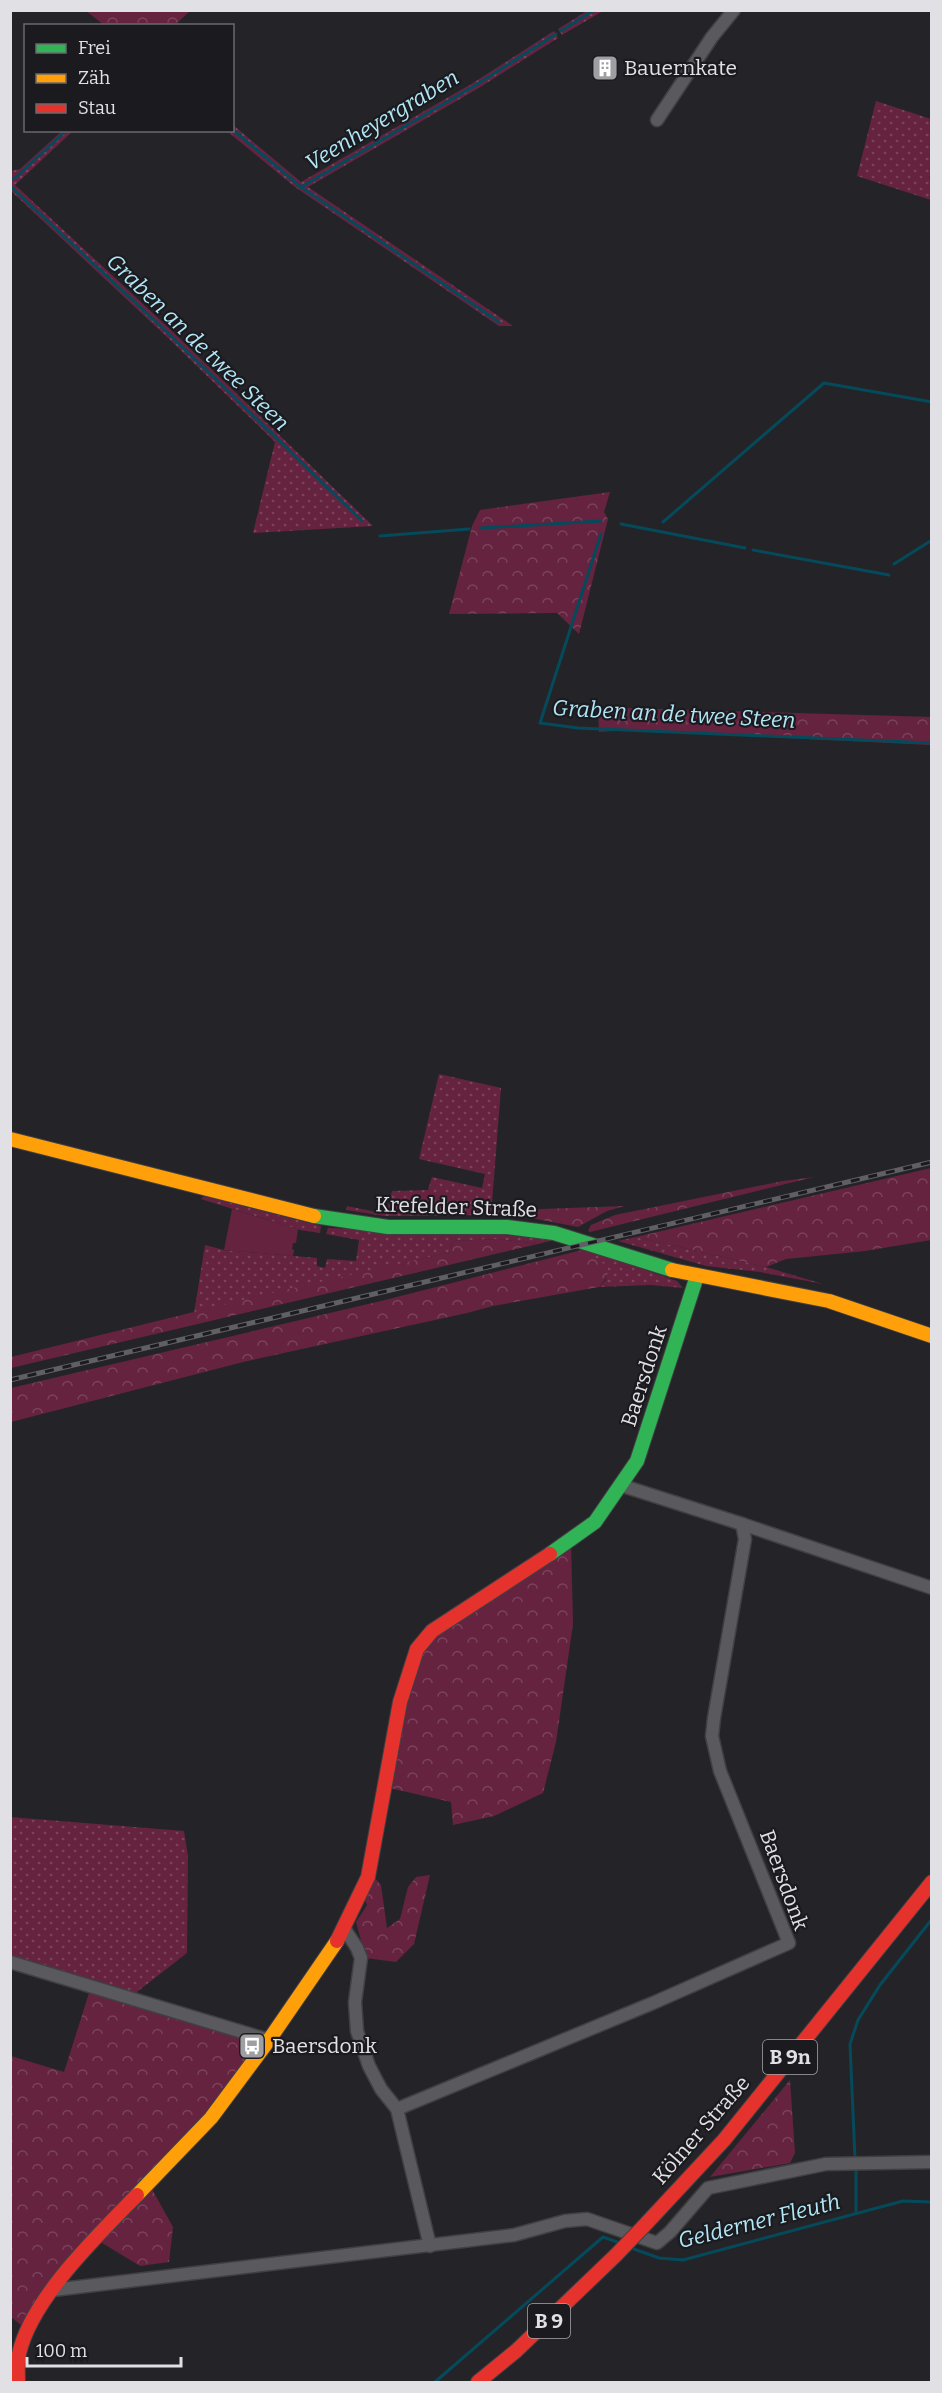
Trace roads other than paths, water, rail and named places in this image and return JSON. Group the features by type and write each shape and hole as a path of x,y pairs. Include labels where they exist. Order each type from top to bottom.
{"main road":[{"name":"Krefelder Straße","path":"10,1138 330,1220 381,1226 538,1230 566,1235 642,1261 697,1276 829,1301 932,1336"},
{"name":"Baersdonk","path":"18,2382 19,2355 30,2326 53,2290 103,2230 211,2118 269,2040 344,1928 368,1877 400,1702 417,1649 432,1630 595,1522 637,1461 697,1276"},
{"name":"Kölner Straße","path":"478,2382 516,2351 616,2256 724,2140 932,1882"}],"street":[{"path":"657,120 712,37 734,10"},
{"path":"620,1485 932,1588"},
{"name":"Baersdonk","path":"397,2109 653,2003 789,1943 720,1771 712,1736 745,1539 742,1524"},
{"path":"344,1928 361,1958 355,2002 357,2031 369,2066 381,2088 397,2109 430,2246"},
{"path":"10,1962 269,2040"},
{"path":"53,2290 514,2235 565,2221 587,2219 657,2243 670,2232 708,2188 826,2164 932,2162"}],"waterway":[{"name":"Veenheyergraben","path":"561,31 594,10"},
{"name":"Veenheyergraben","path":"234,131 301,187 476,85 556,34"},
{"name":"Veenheyergraben","path":"10,179 15,178 65,132"},
{"name":"Graben an de twee Steen","path":"10,186 170,335 362,521"},
{"path":"301,187 499,322"},
{"path":"663,522 824,383 932,402"},
{"name":"Graben an de twee Steen","path":"481,528 601,521"},
{"path":"621,524 745,548"},
{"name":"Graben an de twee Steen","path":"380,536 469,529"},
{"name":"Graben an de twee Steen","path":"601,534 540,723 578,728 932,743"},
{"path":"894,564 932,540"},
{"path":"753,550 889,575"},
{"path":"855,2158 850,2044 858,2020 880,1985 932,1919"},
{"path":"856,2169 856,2212"},
{"name":"Gelderner Fleuth","path":"634,2249 659,2258 683,2260 903,2201 932,2202"},
{"name":"Gelderner Fleuth","path":"435,2382 603,2237 617,2242"}],"railway":[{"path":"10,1380 932,1162"}],"place":[{"name":"Bauernkate","path":"605,68"},
{"name":"Baersdonk","path":"252,2046"}]}
